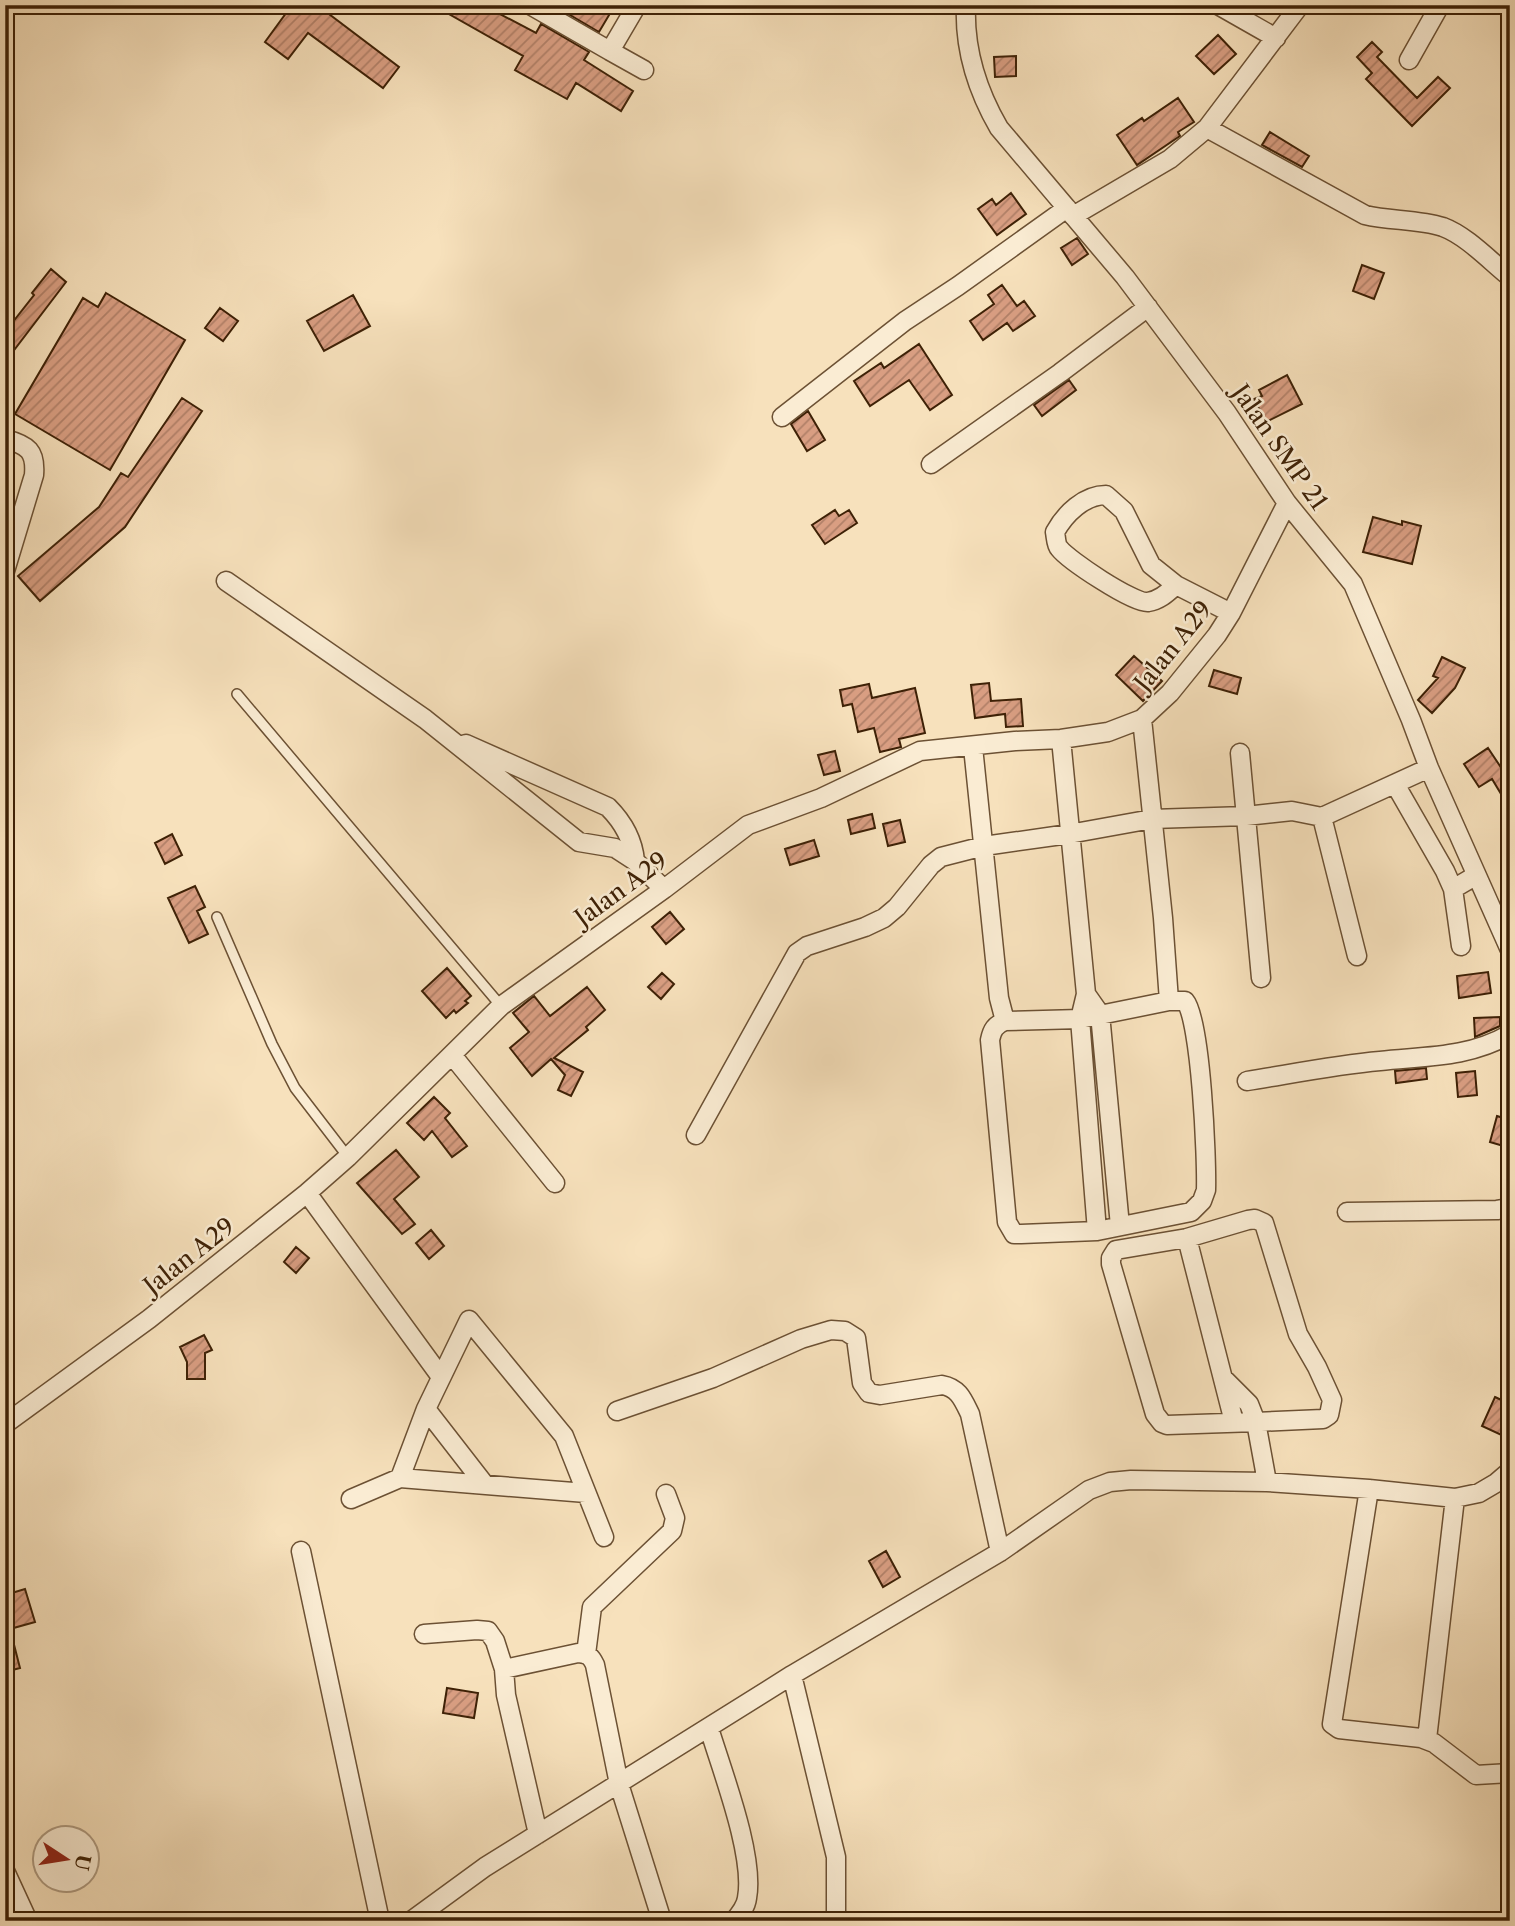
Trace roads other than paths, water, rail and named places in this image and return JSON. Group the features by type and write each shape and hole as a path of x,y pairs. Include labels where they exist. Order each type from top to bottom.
{"street":[{"path":"530,5 643,70"},
{"path":"610,51 637,5"},
{"name":"Jalan SMP 21","path":"966,5 967,45 987,107 999,128 1148,307 1251,446 1287,503 1353,584 1475,876 1510,950"},
{"path":"1218,5 1276,38"},
{"path":"782,417 905,321 1070,212 1170,159 1207,128 1300,5"},
{"path":"1409,60 1440,5"},
{"path":"1207,128 1365,215 1442,227 1458,235 1510,277"},
{"path":"931,464 1148,307"},
{"path":"5,439 23,444 32,453 35,463 34,475 5,570"},
{"path":"1175,585 1165,596 1147,603 1136,601 1104,582 1058,548 1055,532 1060,522 1080,503 1095,495 1106,495 1124,511 1151,565 1175,585 1231,613"},
{"name":"Jalan A29","path":"5,1424 149,1319 307,1193 348,1157 501,1006 748,825 821,798 920,751 1061,739 1108,732 1142,719 1170,693 1217,635 1287,503"},
{"path":"226,581 443,734 579,842 615,848 635,861 664,889"},
{"path":"1142,719 1169,1001"},
{"path":"443,734 608,807 622,821 634,849 635,861"},
{"path":"1061,739 1086,994 1080,1019 1097,1231"},
{"path":"973,747 999,998 1005,1021"},
{"path":"1240,753 1261,978"},
{"path":"696,1135 797,953 807,946 884,918 897,907 931,865 941,858 984,846 1152,819 1246,816 1292,811 1322,817 1429,768"},
{"path":"1395,784 1453,889 1461,946"},
{"path":"1322,817 1357,956"},
{"path":"1453,889 1475,876"},
{"path":"1086,994 1100,1014 1120,1226"},
{"path":"1169,1001 1185,1001 1192,1016 1203,1102 1206,1189 1202,1201 1191,1212 1097,1231 1014,1234 1007,1222 990,1040 992,1031 997,1024 1005,1021 1080,1019 1100,1014 1169,1001"},
{"path":"1247,1081 1377,1061 1462,1053 1489,1046 1510,1034"},
{"path":"452,1055 555,1183"},
{"path":"307,1193 441,1377"},
{"path":"1348,1212 1510,1208"},
{"path":"1255,1219 1264,1223 1298,1334 1329,1390 1332,1407 1329,1415 1323,1419 1234,1422 1167,1425 1155,1414 1111,1264 1116,1250 1187,1238 1248,1220 1255,1219"},
{"path":"1187,1238 1234,1422"},
{"path":"400,1478 426,1409 469,1320 564,1436 604,1536"},
{"path":"617,1411 713,1378 801,1339 831,1331 845,1331 856,1338 862,1383 869,1392 880,1395 942,1385 951,1387 962,1396 970,1414 1000,1552"},
{"path":"1224,1379 1249,1404 1256,1422 1267,1482"},
{"path":"426,1409 485,1485"},
{"path":"411,1921 485,1867 792,1675 1000,1552 1089,1490 1110,1482 1132,1480 1267,1482 1455,1498 1479,1493 1510,1471"},
{"path":"351,1499 400,1478 586,1493"},
{"path":"1369,1489 1332,1724 1339,1729 1427,1740 1476,1775 1510,1773"},
{"path":"586,1654 592,1608 672,1531 675,1518 666,1494"},
{"path":"1427,1740 1455,1498"},
{"path":"301,1551 380,1921"},
{"path":"424,1634 488,1631 495,1641 504,1669 506,1695 538,1835"},
{"path":"504,1669 578,1653 592,1657 619,1784 662,1921"},
{"path":"792,1675 836,1857 836,1921"},
{"path":"709,1728 746,1858 749,1882 747,1900 734,1921"},
{"path":"5,1871 28,1921"}],"lane":[{"path":"237,694 501,1006"},
{"path":"217,917 272,1044 295,1088 348,1157"}]}
